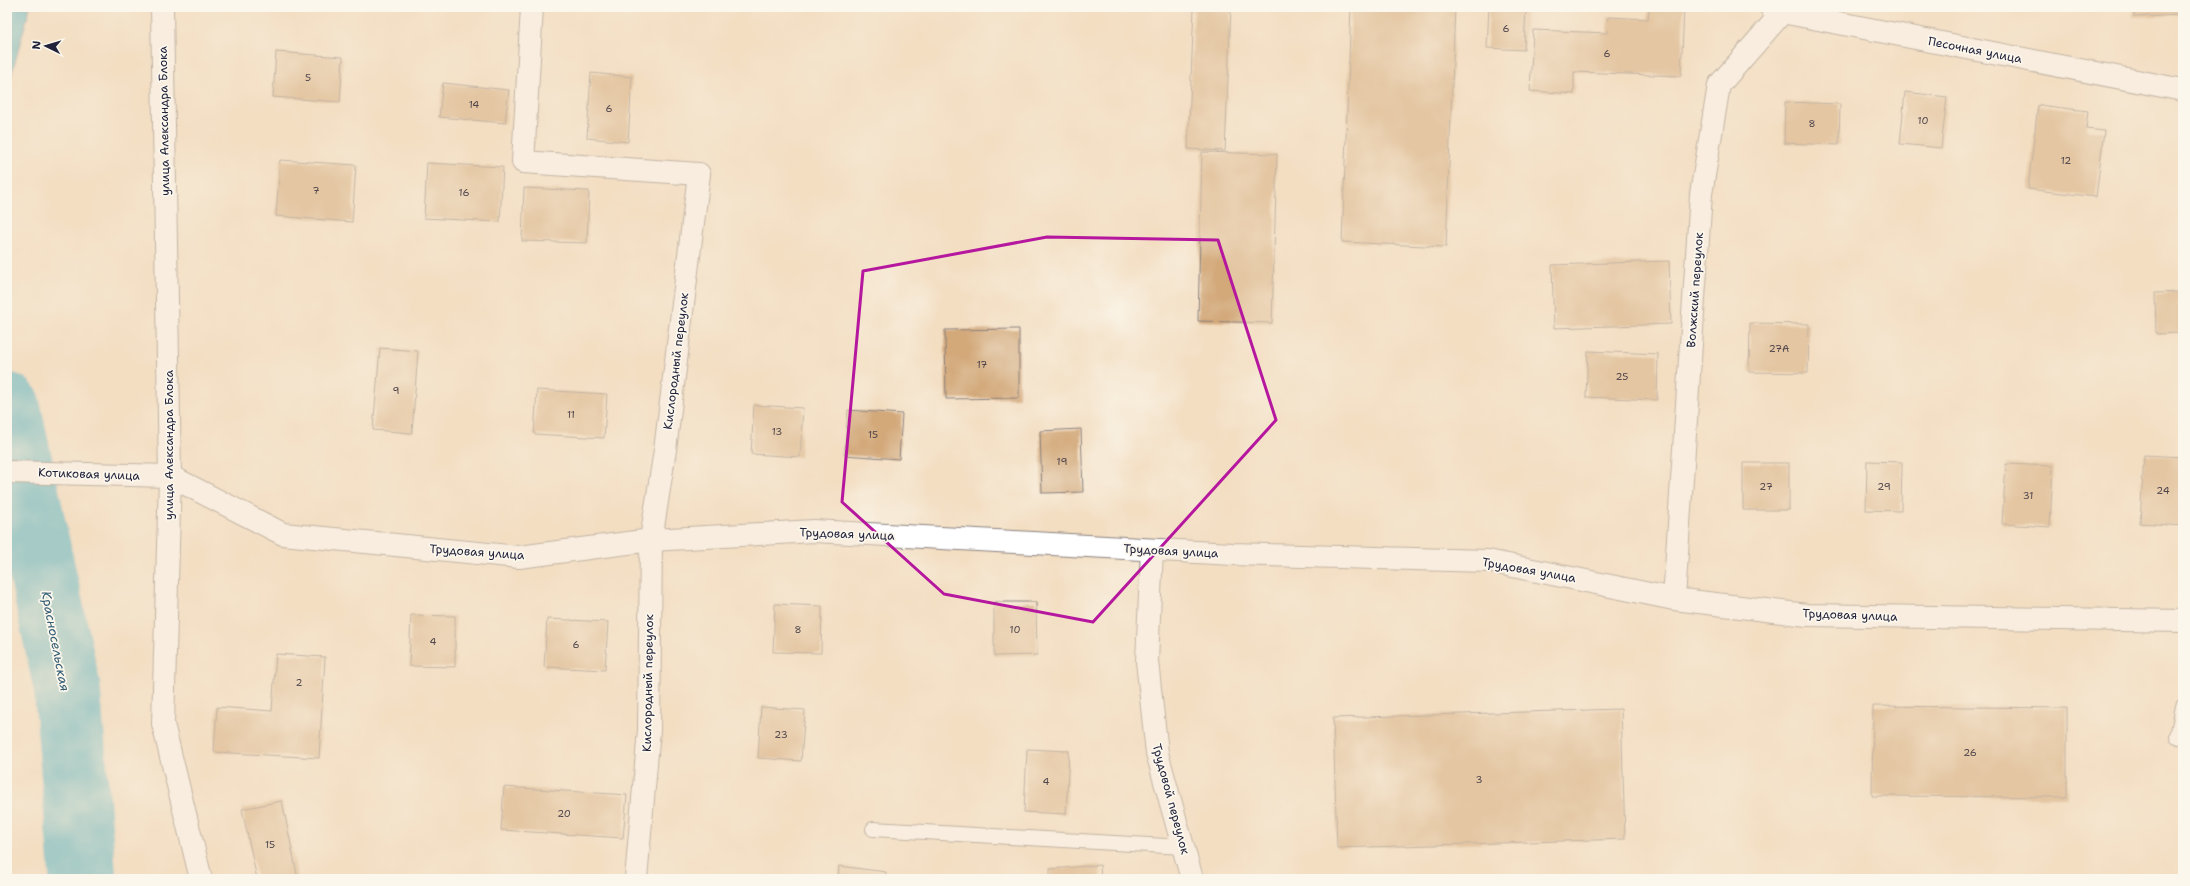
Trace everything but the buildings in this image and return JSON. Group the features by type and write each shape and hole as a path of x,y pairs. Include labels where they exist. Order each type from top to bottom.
{"street":[{"name":"улица Александра Блока","path":"162,7 170,476 163,724 201,879"},
{"name":"Кислородный переулок","path":"532,7 523,162 699,174 665,450 651,540 649,730 636,879"},
{"name":"Песочная улица","path":"1779,9 2183,90"},
{"name":"Волжский переулок","path":"1674,599 1702,194 1719,85 1779,9"},
{"name":"Котиковая улица","path":"7,472 170,476"},
{"name":"Трудовая улица","path":"170,476 283,534 519,558 651,540 814,531 1232,554 1488,561 1674,599 1808,615 2183,622"},
{"name":"Трудовой переулок","path":"1152,550 1148,669 1157,753 1192,879"}],"lane":[{"path":"2177,737 2183,706"},
{"path":"873,829 1183,847"}],"highlighted area":[{"path":"1047,237 1218,240 1276,420 1093,622 944,594 842,502 863,271"}],"water":[{"path":"7,7 30,7 7,92"}],"waterway":[{"name":"Красносельская","path":"7,406 67,687 83,879"}]}
